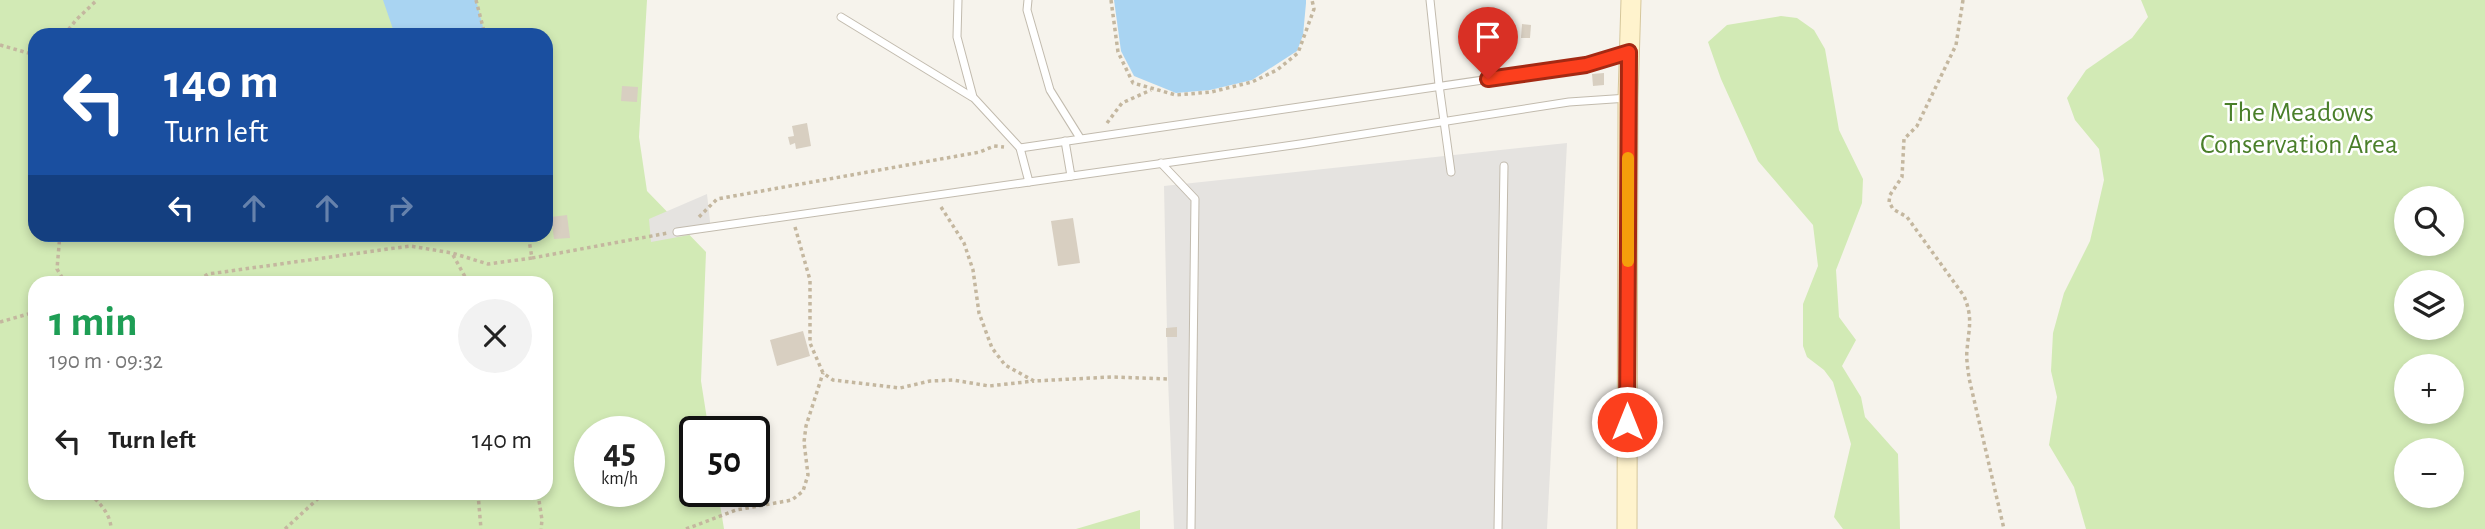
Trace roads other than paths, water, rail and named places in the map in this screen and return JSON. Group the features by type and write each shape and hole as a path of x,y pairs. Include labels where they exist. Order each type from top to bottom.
{"main road":[{"path":"1627,529 1631,0"}],"lane":[{"path":"958,0 957,37 972,97"},
{"path":"1028,0 1027,10 1050,90 1080,138"},
{"path":"1430,0 1438,85 1451,172"},
{"path":"841,17 972,97 1020,148 1029,181"},
{"path":"1020,148 1586,65 1629,52"},
{"path":"677,232 1300,144 1569,102 1629,98"},
{"path":"1065,141 1071,176"},
{"path":"1161,163 1195,199 1191,529"},
{"path":"1498,529 1504,166"}],"water":[{"path":"383,0 476,0 483,28 393,28"},
{"path":"1114,0 1306,0 1303,35 1297,51 1252,80 1210,90 1176,93 1134,76 1121,51"}],"park label":[{"name":"The Meadows Conservation Area","path":"2299,127"}]}
